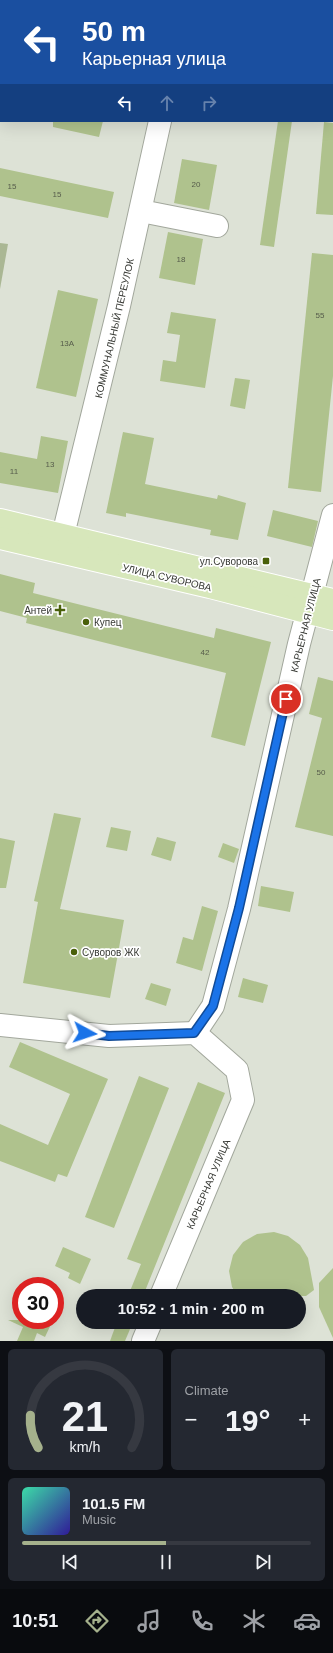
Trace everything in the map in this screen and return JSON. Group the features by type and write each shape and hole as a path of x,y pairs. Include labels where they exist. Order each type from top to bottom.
{"main road":[{"name":"УЛИЦА СУВОРОВА","path":"0,520 64,535 310,603 333,619"},
{"name":"УЛИЦА СУВОРОВА","path":"0,538 310,603 333,600"}],"street":[{"name":"КОММУНАЛЬНЫЙ ПЕРЕУЛОК","path":"64,535 141,211 160,122"},
{"path":"141,211 217,226"},
{"name":"КАРЬЕРНАЯ УЛИЦА","path":"164,1289 243,1100 237,1070 194,1033 213,1006 239,908 271,761 333,515"},
{"path":"0,1025 109,1036 194,1033"},
{"path":"143,1341 148,1329"}],"green space":[{"path":"0,243 8,244 0,289"}],"building":[{"path":"53,122 103,122 99,137 53,127"},
{"path":"278,122 292,122 274,247 260,245"},
{"path":"324,122 333,123 333,215 316,214"},
{"path":"182,159 217,165 209,210 174,203"},
{"path":"0,168 114,192 108,218 0,196"},
{"path":"168,232 203,239 195,285 159,278"},
{"path":"312,253 333,255 333,376 321,492 288,488"},
{"path":"58,290 98,299 76,397 36,388"},
{"path":"171,312 216,319 205,388 160,381 163,360 176,362 180,335 167,333"},
{"path":"235,378 250,380 245,409 230,406"},
{"path":"123,432 154,438 145,484 217,499 218,495 246,503 238,540 210,535 211,530 126,513 126,517 106,513"},
{"path":"41,436 68,441 58,493 0,483 0,452 37,459"},
{"path":"273,510 318,521 312,547 267,536"},
{"path":"0,574 35,583 33,593 214,638 216,628 271,642 245,746 211,737 226,673 26,623 27,618 0,611"},
{"path":"318,677 333,681 333,836 295,827 322,718 309,714"},
{"name":"Суворов ЖК","path":"54,813 81,818 60,909 124,920 110,998 23,983 38,902 34,901"},
{"path":"111,827 131,831 127,851 106,847"},
{"path":"157,837 176,842 171,861 151,855"},
{"path":"0,838 15,841 6,888 0,888"},
{"path":"223,843 239,849 234,863 218,857"},
{"path":"261,886 294,892 290,912 258,906"},
{"path":"202,906 218,911 202,971 176,963 183,937 193,940"},
{"path":"243,978 268,985 263,1003 238,997"},
{"path":"151,983 171,989 166,1006 145,999"},
{"path":"20,1042 108,1079 67,1177 58,1174 55,1182 0,1161 0,1124 48,1145 70,1094 9,1067"},
{"path":"139,1076 169,1088 114,1228 85,1217"},
{"path":"198,1082 225,1093 146,1289 131,1289 141,1264 127,1259"},
{"path":"274,1232 288,1236 300,1245 308,1258 314,1290 306,1296 306,1289 233,1289 229,1271 233,1255 243,1242 257,1234"},
{"path":"63,1247 91,1259 80,1284 68,1278 70,1273 55,1266"},
{"path":"333,1268 333,1338 319,1307 319,1283"},
{"path":"22,1329 49,1329 45,1337 37,1333 34,1341 17,1341"},
{"path":"114,1329 130,1329 125,1341 110,1341"}],"place":[{"name":"ул.Суворова","path":"266,561"},
{"name":"Антей","path":"60,610"},
{"name":"Купец","path":"86,622"},
{"name":"Суворов ЖК","path":"74,952"}],"route":[{"path":"85,1033 109,1036 194,1033 213,1006 239,908 286,699"}]}
